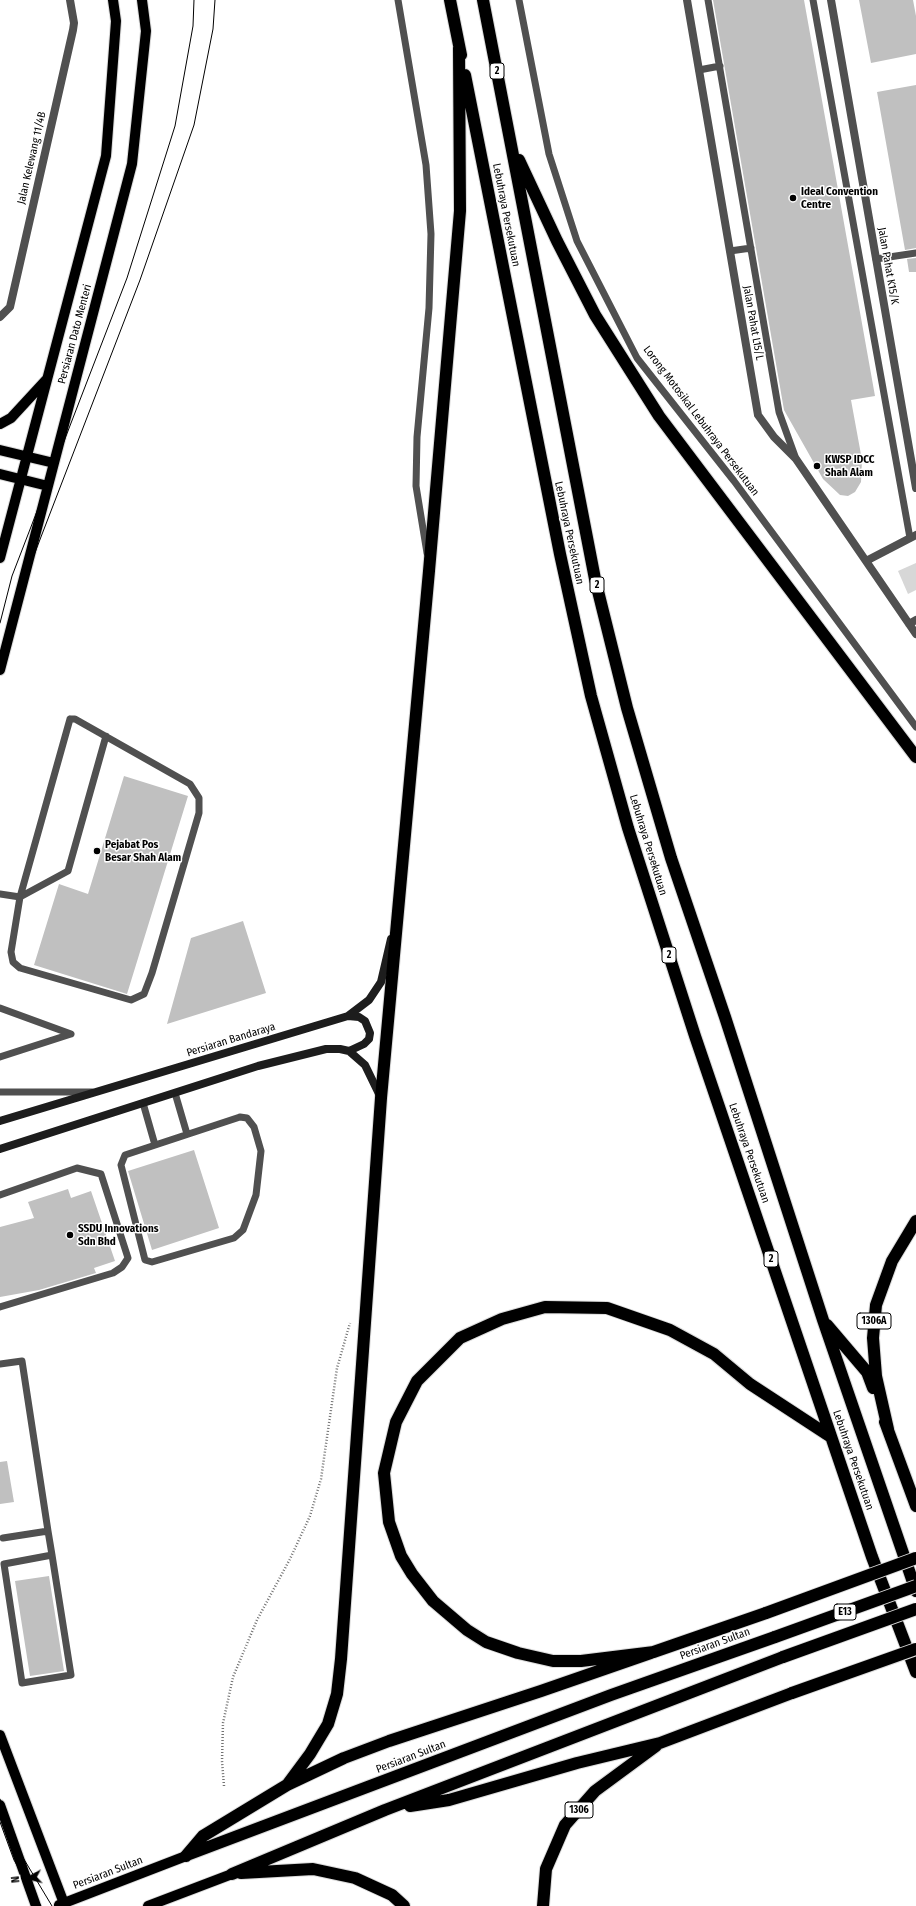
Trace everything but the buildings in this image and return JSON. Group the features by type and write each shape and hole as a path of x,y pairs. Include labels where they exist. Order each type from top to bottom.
{"highway":[{"name":"Lebuhraya Persekutuan","path":"450,0 558,547 591,696 628,828 695,1036 872,1557 916,1672"},
{"name":"Lebuhraya Persekutuan","path":"483,0 596,579 627,708 671,858 725,1016 823,1320 916,1591"},
{"path":"287,1785 310,1754 328,1724 337,1694 341,1659 381,1098 460,211 459,48"},
{"path":"510,142 557,241 595,315 659,416 916,757"},
{"name":"1306A","path":"888,1429 876,1376 873,1338 876,1305 892,1261 916,1221"},
{"path":"654,1652 581,1661 546,1660 518,1653 486,1642 467,1630 434,1601 412,1574 401,1556 389,1522 384,1473 396,1422 417,1381 460,1338 502,1319 545,1308 607,1308 670,1330 714,1354 750,1384 832,1437"},
{"path":"823,1320 867,1372 916,1506"},
{"path":"186,1856 203,1836 287,1785 344,1758 389,1741 534,1694 766,1613 916,1558"},
{"name":"Persiaran Sultan","path":"186,1856 612,1695 916,1586"},
{"name":"E13","path":"385,1810 783,1657 916,1609"},
{"path":"232,1874 385,1810 449,1800 577,1763 660,1743 792,1693 916,1649"},
{"name":"1306","path":"543,1906 546,1868 565,1825 595,1791 660,1743"},
{"path":"232,1874 313,1869 355,1878 392,1895 404,1906"}],"main road":[{"name":"Persiaran Dato Menteri","path":"0,558 106,156 116,21 113,0"},
{"name":"Persiaran Dato Menteri","path":"0,670 132,164 146,31 142,0"},
{"path":"0,424 11,418 49,376"},
{"path":"0,450 54,463"},
{"path":"0,474 48,486"},
{"name":"Persiaran Bandaraya","path":"0,1122 348,1016 369,1000 381,982 398,906"},
{"path":"348,1016 359,1017 365,1021 370,1033 369,1039 364,1044 349,1051"},
{"path":"0,1149 258,1066 326,1049 340,1048 349,1051 365,1065 381,1098"},
{"path":"0,1735 65,1906"},
{"path":"0,1805 36,1906"},
{"name":"Persiaran Sultan","path":"58,1906 186,1856"},
{"path":"148,1906 232,1874"}],"street":[{"name":"Jalan Kelewang 11/4B","path":"0,317 10,307 71,37 74,23 70,0"},
{"name":"Jalan Pahat L15/L","path":"687,0 758,414 774,437 796,459 866,561 912,622 916,634"},
{"name":"Jalan Pahat K15/K","path":"831,0 916,488"},
{"path":"866,561 913,536"}],"lane":[{"path":"398,0 426,165 431,234 429,308 417,438 416,486 429,571"},
{"name":"Lorong Motosikal Lebuhraya Persekutuan","path":"519,0 549,154 578,241 637,358 734,481 916,726"},
{"path":"708,0 780,412 796,459"},
{"path":"813,0 913,536"},
{"path":"699,70 720,66"},
{"path":"730,251 751,248"},
{"path":"876,259 916,253"},
{"path":"75,718 190,784 196,791 200,802 199,813 152,973 144,994 131,1000 124,1000 20,968 13,962 12,952 20,898 70,719 75,718"},
{"path":"0,894 20,898 68,871 106,736"},
{"path":"0,1008 72,1034 0,1057"},
{"path":"0,1092 98,1092"},
{"path":"175,1093 187,1134"},
{"path":"143,1103 155,1145"},
{"path":"240,1116 247,1118 254,1127 261,1151 256,1194 243,1230 234,1238 152,1262 145,1260 121,1164 125,1155 187,1134 240,1116"},
{"path":"0,1195 77,1168 101,1174 128,1258 122,1267 113,1273 0,1307"},
{"path":"0,1364 22,1361 71,1675 22,1683 4,1564 52,1555"},
{"path":"4,1538 48,1531"}],"path":[{"path":"224,1786 222,1762 223,1724 233,1677 257,1620 290,1559 310,1516 321,1479 337,1368 352,1320"}],"shaded area":[{"path":"916,563 916,590 908,594 898,571"}],"tram line":[{"path":"0,623 12,576 127,278 175,126 193,26 194,0"},
{"path":"0,674 24,581 140,280 194,125 213,29 215,0"},
{"path":"0,1799 22,1856 52,1906"},
{"path":"0,1822 14,1860 41,1906"}],"place":[{"name":"Ideal Convention Centre","path":"793,198"},
{"name":"KWSP IDCC Shah Alam","path":"817,466"},
{"name":"Pejabat Pos Besar Shah Alam","path":"97,851"},
{"name":"SSDU Innovations Sdn Bhd","path":"70,1235"}]}
